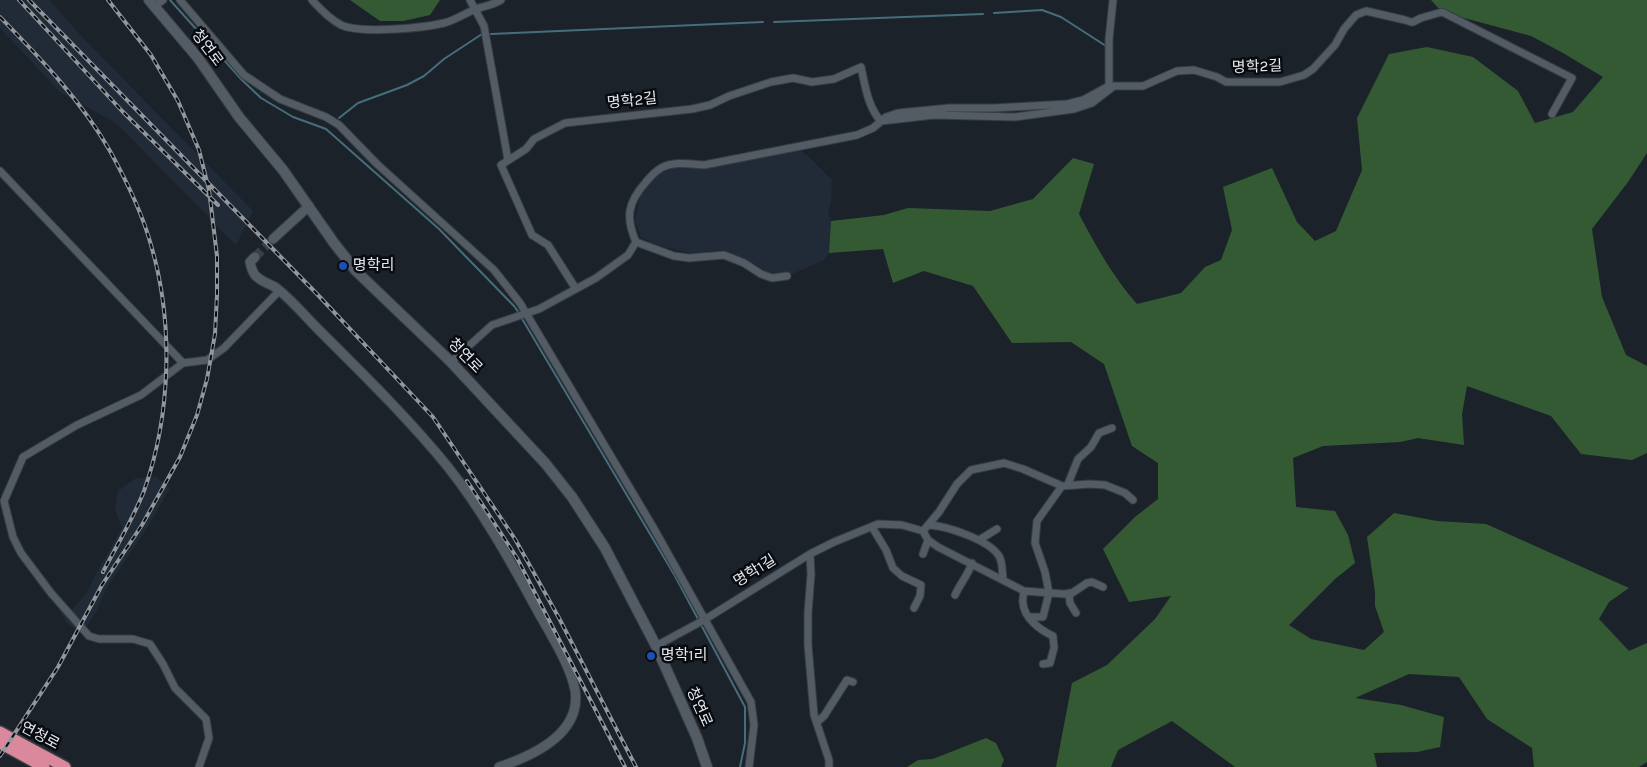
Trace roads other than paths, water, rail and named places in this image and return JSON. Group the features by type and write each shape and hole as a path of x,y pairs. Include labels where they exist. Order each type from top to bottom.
{"highway":[{"name":"연청로","path":"0,732 66,767"},
{"name":"연청로","path":"0,743 44,767"}],"main road":[{"name":"청연로","path":"155,2 198,58 239,117 283,170 356,271 451,362 545,463 572,497 605,548 656,646 697,738 707,767"}],"street":[{"path":"180,0 244,75 280,99 326,117 339,125 378,164 494,270 524,314 653,527 751,702 754,725 749,767"},
{"path":"312,0 333,20 343,26 356,29 407,28 446,23 476,9 493,5 501,0"},
{"path":"470,0 484,26 508,160 501,165 532,234 548,245 576,289"},
{"path":"1109,88 1109,38 1113,0"},
{"name":"명학2길","path":"636,242 630,228 629,213 632,203 639,190 661,168 684,164 704,165 857,135 898,113 948,108 994,108 1067,104 1083,100 1114,86 1143,86 1177,71 1194,70 1217,77 1226,82 1280,82 1304,75 1313,69 1335,45 1344,29 1356,15 1366,11 1412,22 1442,12 1572,78 1552,114"},
{"name":"명학2길","path":"508,160 526,149 534,139 566,123 692,109 710,105 729,96 770,82 793,78 812,82 834,79 861,67 868,97 874,112 881,121"},
{"path":"0,171 183,363"},
{"path":"273,239 309,206"},
{"path":"451,362 492,325 552,303 612,268 628,255 636,242 674,256 689,258 724,255 772,278 787,276"},
{"path":"254,257 250,262 253,273 279,291 378,389 448,468 501,546 566,666 575,691 575,703 571,718 556,739 547,746 532,755 499,767"},
{"path":"200,767 209,738 206,719 175,688 150,644 132,639 98,639 89,636 51,593 21,553 13,537 4,501 23,457 77,425 140,395 183,363 207,360 224,348 279,291"},
{"path":"1030,617 1042,617 1049,593 1035,543 1037,521 1065,485 1078,459 1091,447 1099,433 1112,428"},
{"path":"1103,587 1092,582 1069,593 1024,590 938,547 928,540 923,531 957,484 971,470 1004,463 1065,485 1090,484 1106,486 1125,493 1133,500"},
{"name":"명학1길","path":"656,646 704,620 810,554 834,542 878,524 902,525 923,531"},
{"path":"929,524 979,540 998,555 1002,564 1003,579"},
{"path":"872,527 886,550 893,568 902,576 921,584 920,596 914,608"},
{"path":"979,540 997,530"},
{"path":"923,554 928,540"},
{"path":"810,554 808,645 814,715 829,760 829,767"},
{"path":"955,595 961,582 968,575 972,563"},
{"path":"1024,590 1023,603 1030,617 1041,630 1053,636 1054,648 1050,662 1043,664"},
{"path":"1069,593 1070,603 1076,613"},
{"path":"817,722 824,716 847,680 853,682"}],"waterway":[{"path":"170,0 242,80 261,98 293,117 326,129 439,229 519,313"},
{"path":"994,13 1042,10 1061,17 1106,46"},
{"path":"774,22 983,14"},
{"path":"491,34 763,22"},
{"path":"339,118 358,103 407,85 424,76 444,59 482,34"},
{"path":"521,317 675,576 745,707 745,743 740,767"}],"tunnel":[{"path":"255,257 273,239"}],"railway":[{"path":"19,0 123,112 218,205"},
{"path":"29,0 317,294 433,417 515,539 559,618 636,767"},
{"path":"0,756 58,667 102,585 142,525 180,457 197,415 207,379 215,334 217,256 209,190 199,150 178,101 151,55 108,0"},
{"path":"0,17 59,80 99,132 122,173 138,208 151,245 158,275 166,337 166,369 160,431 153,462 140,501 103,572"},
{"path":"467,481 517,558 625,767"}],"place":[{"name":"명학리","path":"343,266"},
{"name":"명학1리","path":"651,656"}]}
